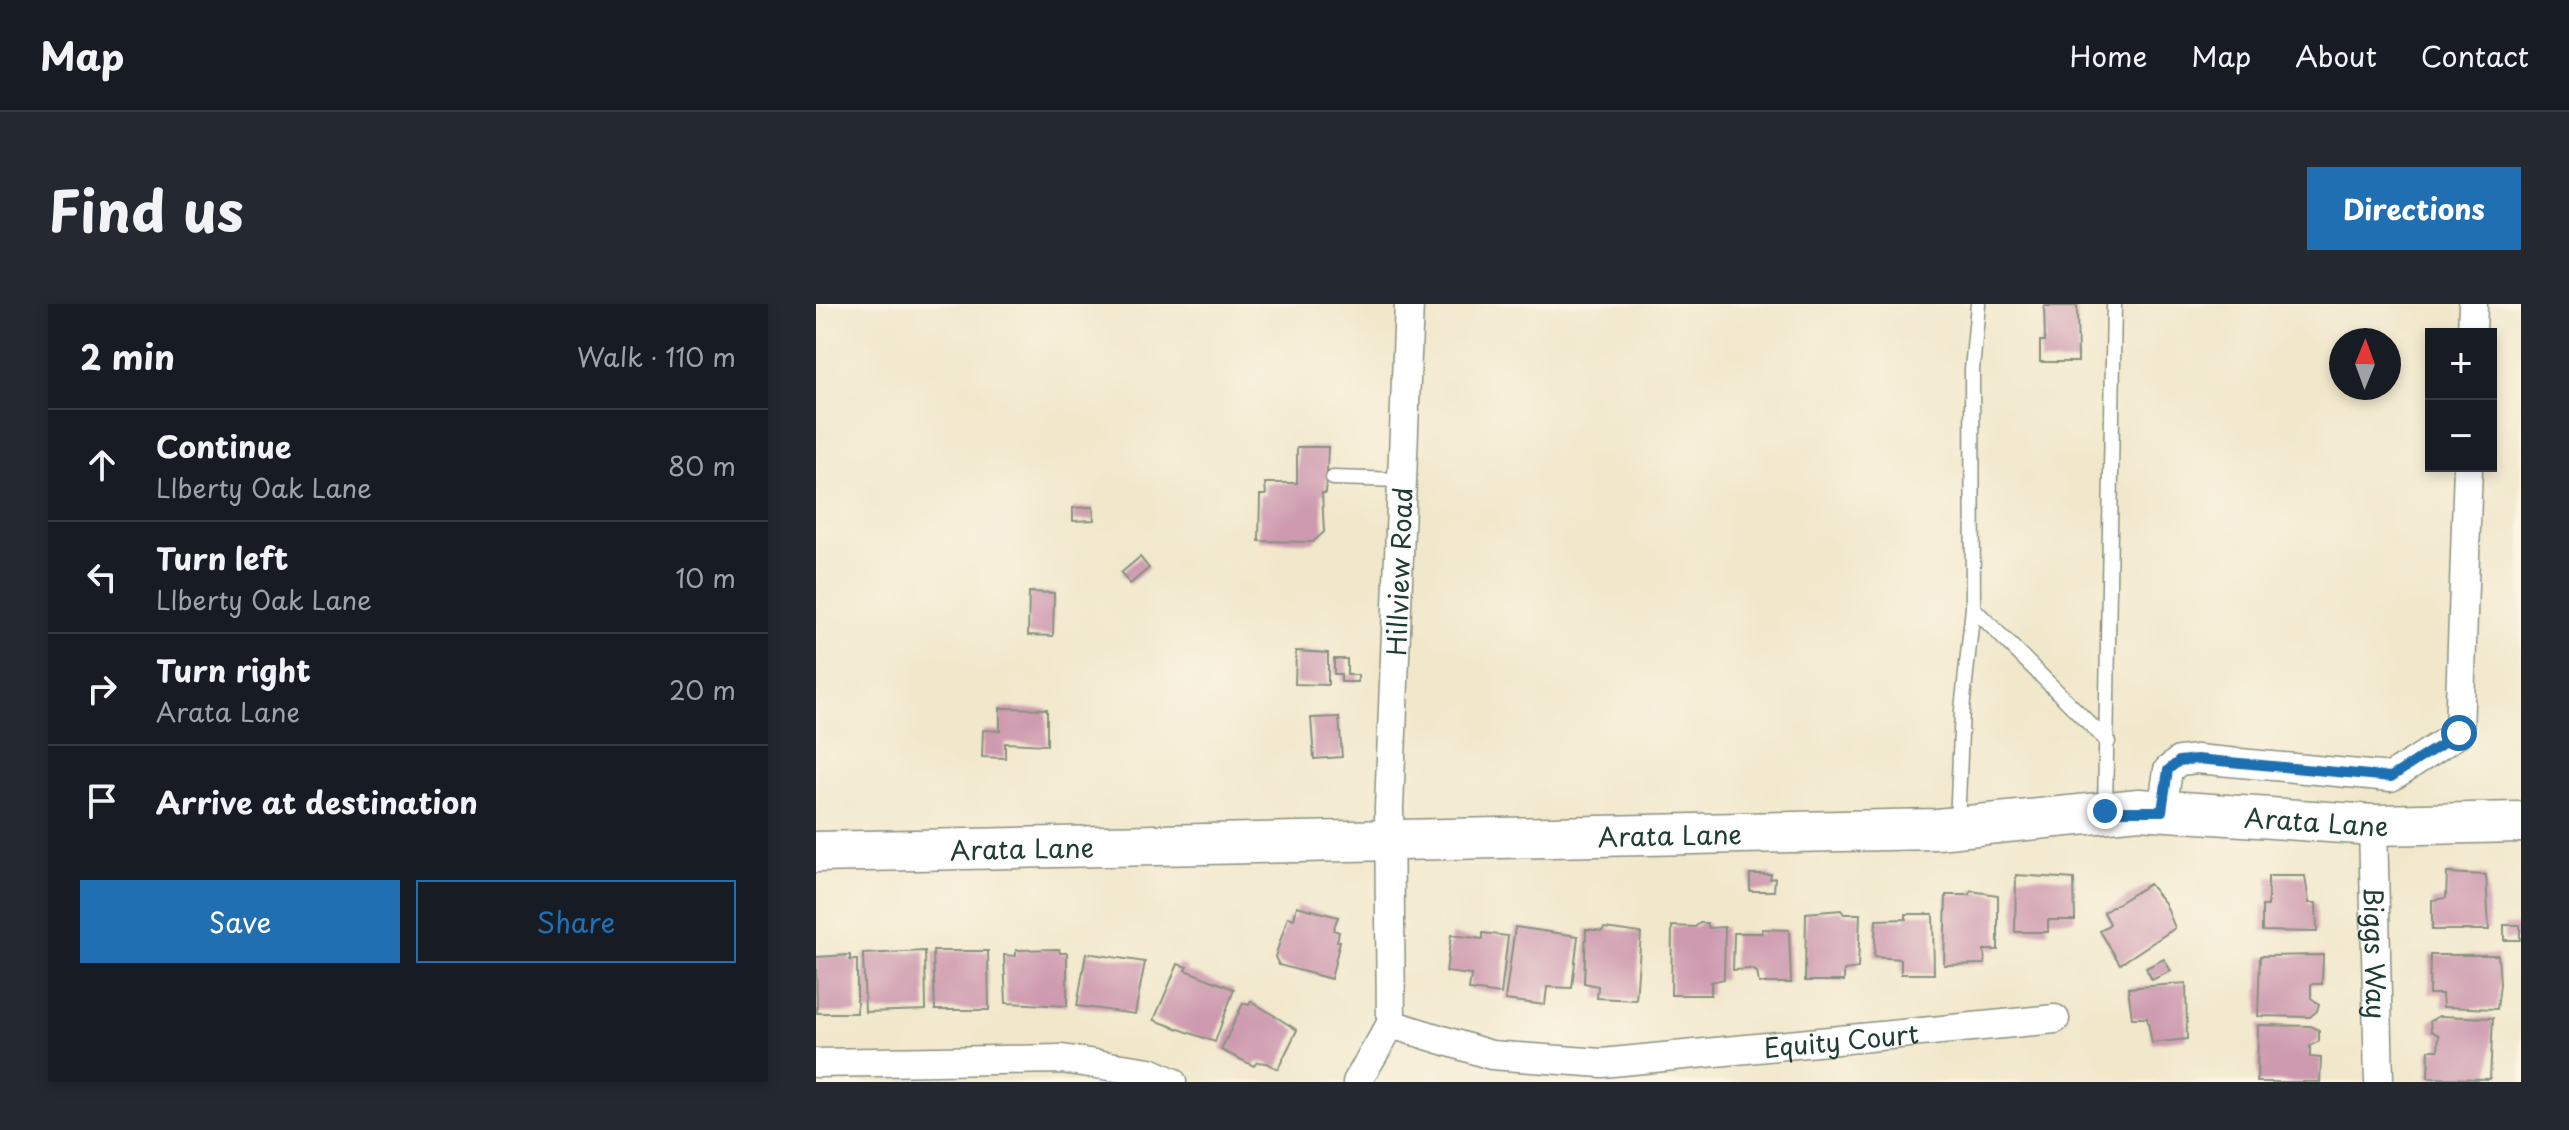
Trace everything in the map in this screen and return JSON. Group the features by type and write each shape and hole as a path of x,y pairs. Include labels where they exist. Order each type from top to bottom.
{"street":[{"name":"Hillview Road","path":"1391,1024 1389,838 1409,304"},
{"path":"2472,328 2473,304"},
{"path":"2162,811 2168,770 2179,761 2197,759 2391,777 2459,733 2468,472"},
{"name":"Arata Lane","path":"816,852 1957,827 2105,811 2162,811 2373,825 2521,822"},
{"name":"Biggs Way","path":"2373,825 2379,1082"},
{"name":"Equity Court","path":"1391,1024 1491,1055 1602,1063 2055,1019"},
{"path":"1357,1082 1391,1024"},
{"path":"816,1063 1062,1059 1150,1072 1172,1082"}],"lane":[{"path":"1957,827 1962,710 1973,608 1972,370 1978,304"},
{"path":"2105,811 2114,304"},
{"path":"1333,478 1402,480"},
{"path":"1973,608 2108,742"}],"building":[{"path":"2044,306 2077,306 2078,362 2040,362 2040,341 2045,341"},
{"path":"1297,447 1328,447 1326,493 1322,493 1324,532 1313,542 1259,541 1260,495 1266,495 1265,483 1297,483"},
{"path":"1093,507 1094,520 1073,521 1073,508"},
{"path":"1140,557 1149,568 1130,584 1121,573"},
{"path":"1029,592 1054,593 1053,636 1028,635"},
{"path":"1296,651 1328,653 1328,685 1295,684"},
{"path":"1334,659 1347,659 1347,675 1358,675 1358,682 1341,682 1341,674 1334,674"},
{"path":"1000,708 1047,709 1047,745 1005,743 1005,758 982,757 983,730 1000,731"},
{"path":"1339,717 1342,757 1314,759 1311,718"},
{"path":"2447,873 2486,875 2489,930 2432,930 2432,900 2446,898"},
{"path":"1750,874 1771,874 1770,879 1775,878 1774,891 1750,891"},
{"path":"2016,875 2074,879 2075,920 2048,920 2048,932 2015,932"},
{"path":"2268,876 2305,876 2309,903 2316,903 2317,932 2262,931 2262,906 2268,906"},
{"path":"2149,884 2165,903 2175,928 2120,964 2100,931 2110,924 2104,912"},
{"path":"1971,891 1998,895 1998,950 1984,950 1985,964 1944,965 1946,895 1969,895"},
{"path":"1297,906 1338,917 1333,930 1339,932 1337,941 1340,941 1331,979 1279,965 1275,957 1288,917 1294,919"},
{"path":"1841,910 1844,914 1860,914 1858,968 1844,970 1844,981 1805,981 1806,913"},
{"path":"1906,914 1933,914 1934,974 1901,974 1901,959 1874,957 1876,920 1906,919"},
{"path":"1707,923 1709,928 1725,927 1724,979 1711,982 1711,995 1671,995 1672,926 1695,927"},
{"path":"2504,925 2520,925 2520,940 2504,940"},
{"path":"1515,927 1578,936 1572,988 1547,987 1545,1005 1505,1000"},
{"path":"1604,928 1641,933 1636,1000 1597,998 1598,986 1584,983 1586,929 1602,931"},
{"path":"1762,929 1789,930 1791,983 1759,983 1757,972 1751,969 1733,970 1734,933 1762,933"},
{"path":"1483,933 1508,936 1501,994 1469,990 1471,975 1446,972 1451,935 1483,939"},
{"path":"1059,949 1060,953 1067,953 1067,1006 1006,1003 1004,955 1016,956 1016,950"},
{"path":"925,951 926,1010 865,1012 863,954"},
{"path":"933,951 988,951 989,1010 935,1010"},
{"path":"1086,953 1145,962 1135,1014 1077,1006"},
{"path":"850,955 850,960 857,960 857,1013 817,1013 816,957"},
{"path":"2323,955 2322,984 2311,984 2311,998 2319,1004 2317,1011 2310,1017 2258,1016 2260,956"},
{"path":"2430,955 2498,955 2500,984 2497,1009 2443,1007 2442,994 2429,994"},
{"path":"2164,959 2171,971 2152,980 2146,968"},
{"path":"1178,964 1187,967 1185,970 1234,989 1215,1042 1154,1020"},
{"path":"2186,983 2187,1039 2152,1043 2147,1018 2132,1018 2128,988"},
{"path":"1251,1001 1297,1030 1278,1069 1266,1063 1257,1062 1254,1066 1221,1050 1243,1003 1249,1005"},
{"path":"2439,1016 2493,1018 2490,1079 2428,1078 2429,1050 2438,1050 2439,1035 2431,1031 2430,1021"},
{"path":"2258,1025 2311,1026 2319,1030 2319,1041 2310,1046 2310,1057 2321,1058 2320,1082 2257,1082"}],"route":[{"path":"2105,811 2162,811 2163,783 2168,770 2179,761 2197,759 2391,777 2459,733"}]}
